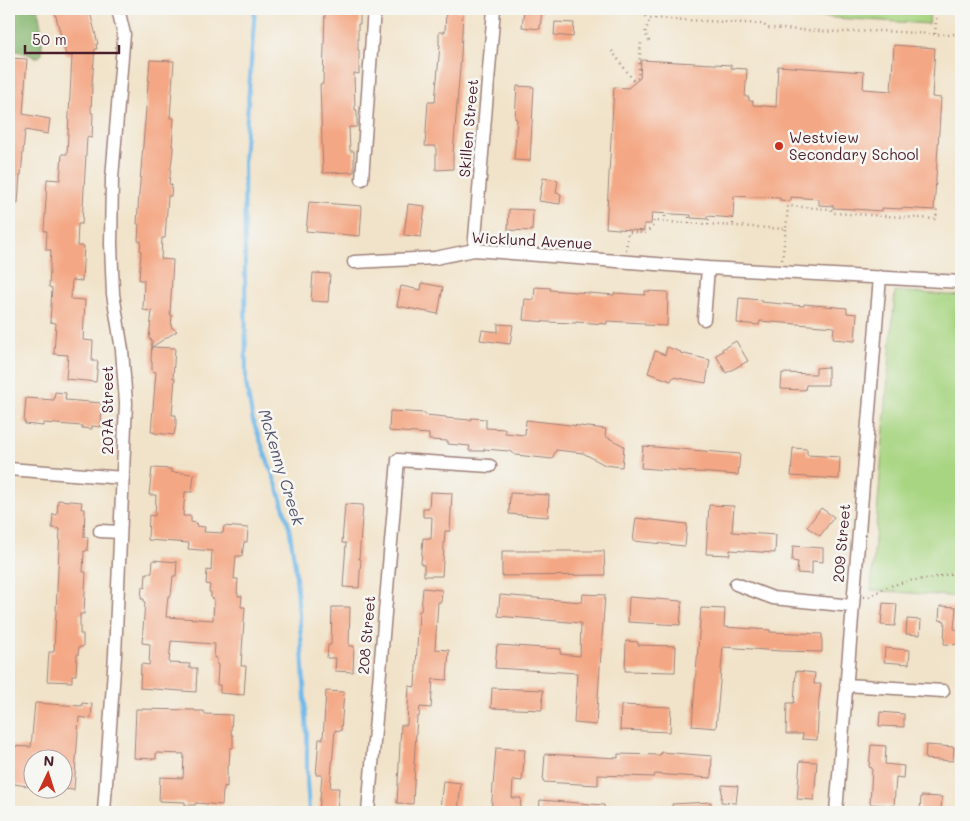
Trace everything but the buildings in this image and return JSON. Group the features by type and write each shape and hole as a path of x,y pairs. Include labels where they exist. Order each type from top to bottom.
{"street":[{"name":"207A Street","path":"104,812 115,654 126,403 122,350 113,294 111,244 112,178 124,34 118,9"},
{"path":"362,179 374,9"},
{"name":"Skillen Street","path":"474,250 494,9"},
{"name":"Wicklund Avenue","path":"354,262 435,258 474,250 708,268 961,282"},
{"path":"704,319 708,268"},
{"name":"209 Street","path":"836,812 880,277"},
{"name":"208 Street","path":"368,812 398,460 490,466"},
{"path":"9,469 123,478"},
{"path":"100,531 120,532"},
{"path":"736,584 773,598 852,602"},
{"path":"846,685 943,692"}],"path":[{"path":"640,9 640,14 650,18 763,24 767,28 948,35 961,33"},
{"path":"655,18 656,9"},
{"path":"935,34 937,9"},
{"path":"649,41 645,33 650,18"},
{"path":"612,51 633,80 638,78 641,42"},
{"path":"781,262 788,206 831,209 834,213 936,219 938,206"},
{"path":"665,214 665,222"},
{"path":"689,216 689,224"},
{"path":"708,225 709,217"},
{"path":"733,218 733,226"},
{"path":"625,252 628,232 646,233 653,226 654,221 786,229"},
{"path":"852,602 868,597 887,587 961,571"}],"green space":[{"path":"9,9 38,9 42,32 42,54 39,57 9,49"},
{"path":"695,9 930,9 929,24"},
{"path":"961,109 961,182 956,182"},
{"path":"895,291 961,296 961,597 871,590"}],"waterway":[{"name":"McKenny Creek","path":"255,9 244,158 246,383 253,421 278,489 289,526 295,566 307,735 309,812"}],"place":[{"name":"Westview Secondary School","path":"779,146"}]}
